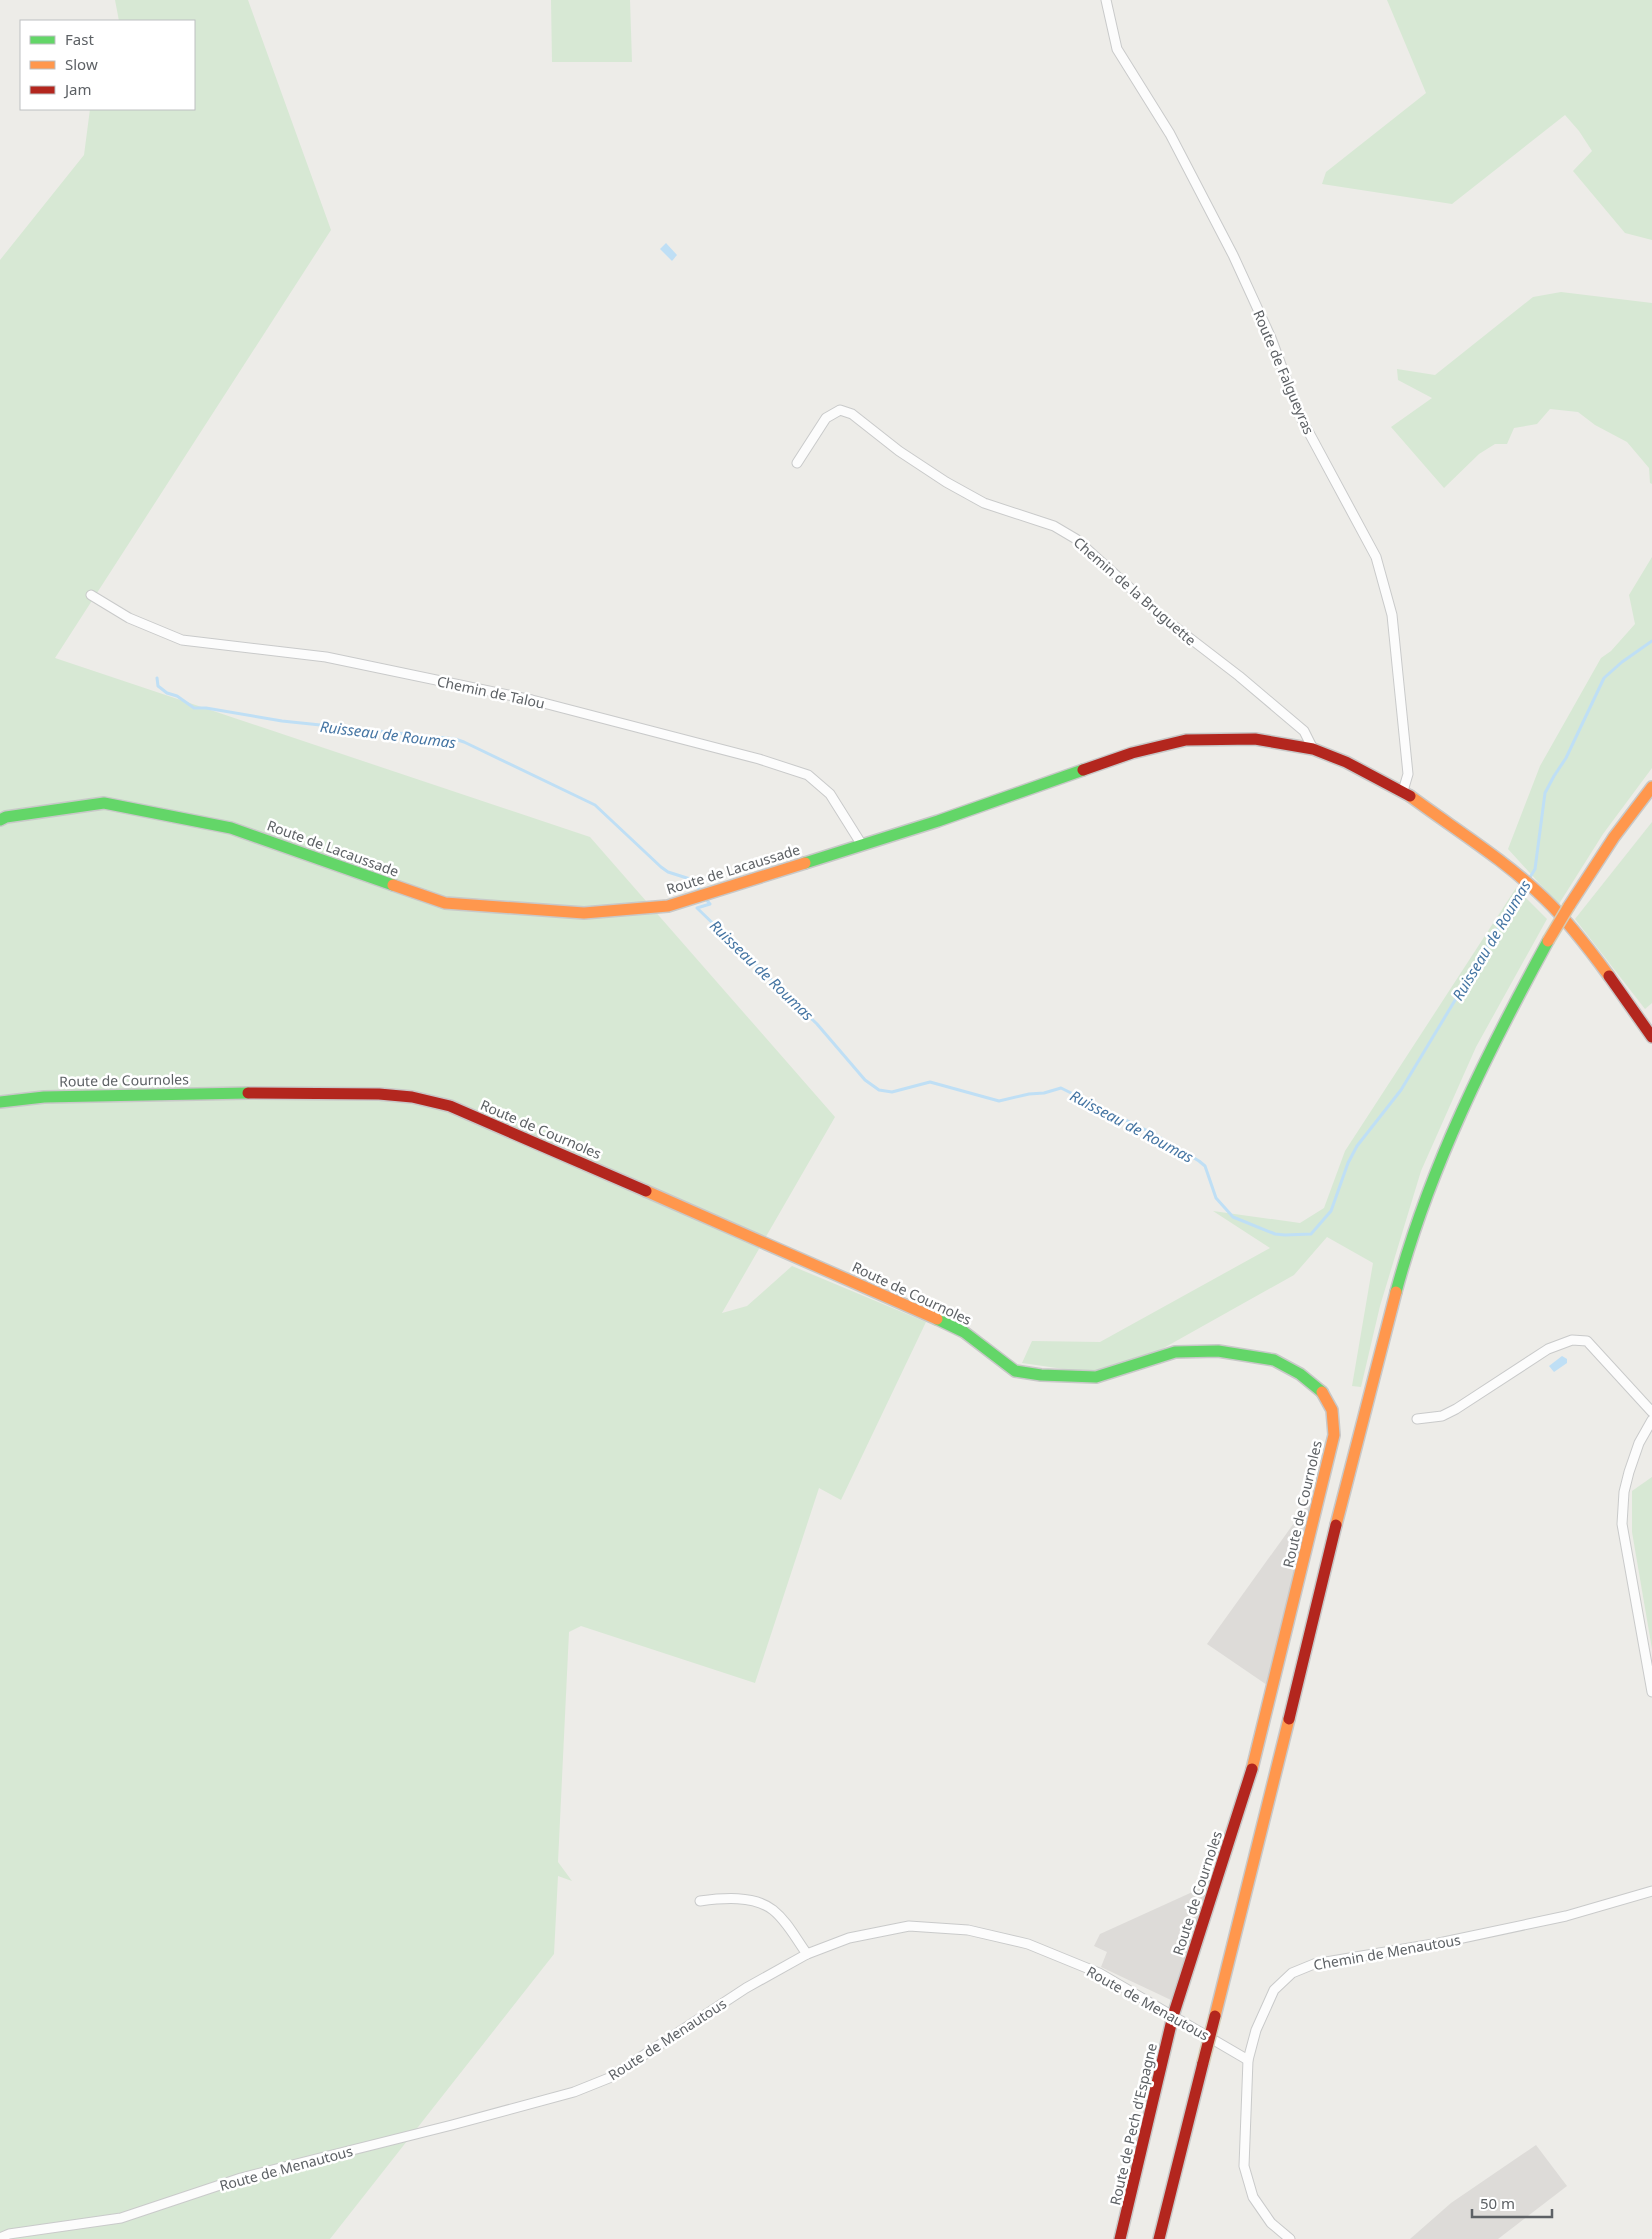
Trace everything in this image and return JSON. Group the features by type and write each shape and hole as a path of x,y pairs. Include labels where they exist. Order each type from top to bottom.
{"street":[{"name":"Route de Falgueyras","path":"1106,0 1117,49 1170,134 1233,256 1272,338 1300,416 1376,557 1392,615 1408,774 1402,791"},
{"name":"Chemin de la Bruguette","path":"797,463 826,418 840,410 852,414 899,450 946,482 984,504 1054,526 1076,539 1161,616 1240,676 1304,731 1313,750"},
{"name":"Chemin de Talou","path":"91,595 129,618 182,640 326,657 523,698 759,759 808,775 830,794 862,845"},
{"name":"Route de Lacaussade","path":"0,820 6,817 104,803 231,828 445,903 584,913 668,906 938,820 1132,753 1186,740 1255,739 1313,750 1346,762 1402,791 1519,876 1546,900 1592,953 1652,1037"},
{"path":"1159,2239 1364,1414 1407,1252 1458,1120 1500,1029 1569,906 1614,837 1652,787"},
{"name":"Route de Cournoles","path":"0,1102 44,1097 285,1092 412,1097 450,1106 500,1127 921,1311 964,1332 1015,1371 1041,1375 1096,1377 1175,1352 1218,1350 1274,1360 1300,1374 1321,1390 1332,1410 1334,1435 1257,1754 1174,2016"},
{"path":"1417,1419 1442,1416 1456,1409 1548,1349 1572,1340 1586,1341 1652,1412"},
{"path":"1652,1420 1639,1443 1629,1472 1624,1492 1622,1524 1652,1692"},
{"name":"Chemin de Menautous","path":"1290,2239 1271,2223 1253,2198 1244,2166 1248,2060 1256,2030 1274,1990 1292,1973 1314,1964 1439,1943 1566,1916 1652,1891"},
{"path":"700,1901 720,1898 761,1903 772,1909 783,1919 807,1954"},
{"name":"Route de Menautous","path":"0,2238 9,2234 121,2218 241,2178 574,2092 610,2078 746,1988 807,1954 849,1938 909,1926 968,1930 1028,1944 1090,1970 1174,2016 1248,2060"},
{"name":"Route de Pech d'Espagne","path":"1120,2239 1174,2016"}],"shaded area":[{"path":"1312,1498 1267,1685 1207,1644"},
{"path":"1210,1884 1171,2000 1101,1967 1107,1952 1094,1946 1100,1934"},
{"path":"1536,2145 1567,2186 1498,2239 1410,2239 1451,2203"}],"green space":[{"path":"115,0 248,0 331,230 55,658 590,837 835,1117 722,1313 747,1306 792,1266 926,1322 841,1500 819,1488 755,1683 581,1626 569,1632 558,1862 572,1881 558,1876 554,1954 330,2239 0,2239 0,260 84,155 90,110 195,110 195,20 119,20"},
{"path":"551,0 630,0 632,62 552,62"},
{"path":"1387,0 1652,0 1652,240 1625,233 1573,171 1592,151 1579,131 1565,115 1452,204 1322,184 1326,172 1426,93"},
{"path":"1561,292 1652,303 1652,484 1650,483 1649,468 1627,442 1595,425 1578,412 1550,409 1537,424 1514,428 1507,444 1495,444 1479,454 1444,488 1391,427 1432,398 1398,380 1397,369 1435,375 1533,297"},
{"path":"1652,557 1652,768 1603,834 1557,907 1548,893 1508,849 1540,766 1601,658 1611,651 1635,624 1629,595"},
{"path":"1652,822 1652,1003 1645,1009 1575,919"},
{"path":"1516,888 1547,919 1476,1047 1421,1171 1380,1306 1361,1387 1352,1386 1373,1263 1327,1237 1294,1275 1153,1354 1092,1373 1022,1363 1032,1341 1100,1342 1270,1248 1213,1211 1300,1223 1324,1208 1345,1151"},
{"path":"1652,1477 1652,1649 1632,1532 1632,1491"}],"water":[{"path":"666,243 677,255 672,261 660,249"},
{"path":"1562,1356 1567,1359 1567,1363 1554,1372 1549,1366"}],"waterway":[{"name":"Ruisseau de Roumas","path":"1529,879 1535,869 1545,793 1566,758 1604,678 1622,662 1652,641"},
{"name":"Ruisseau de Roumas","path":"157,678 158,686 194,708 206,708 282,721 455,739 464,742 595,805 661,867 668,872 690,879 702,893"},
{"name":"Ruisseau de Roumas","path":"705,898 710,904 697,908 817,1024 865,1080 879,1090 892,1092 930,1082 999,1101 1061,1088 1152,1133 1199,1161 1205,1166 1216,1198 1233,1217 1275,1234 1285,1235 1311,1234 1331,1211 1348,1163 1357,1146 1401,1090 1525,884"}],"traffic: fast":[{"path":"805,863 938,821 1083,770"},
{"path":"0,820 6,817 104,803 231,828 393,885"},
{"path":"1396,1292 1425,1201 1462,1112 1503,1026 1548,941"},
{"path":"0,1102 44,1097 248,1093"},
{"path":"937,1319 964,1332 1015,1371 1041,1375 1096,1377 1175,1352 1218,1351 1274,1360 1300,1374 1322,1392"}],"traffic: slow":[{"path":"1569,906 1614,837 1652,787"},
{"path":"1410,796 1497,858 1530,885 1571,927 1609,976"},
{"path":"393,885 445,903 584,913 668,906 805,863"},
{"path":"1548,941 1569,906"},
{"path":"646,1191 937,1319"},
{"path":"1336,1525 1396,1292"},
{"path":"1252,1769 1334,1435 1332,1410 1322,1392"},
{"path":"1215,2016 1289,1719"}],"traffic: jam":[{"path":"1083,770 1132,753 1186,740 1255,739 1313,749 1346,762 1410,796"},
{"path":"1609,976 1652,1037"},
{"path":"248,1093 379,1094 412,1097 450,1106 646,1191"},
{"path":"1289,1719 1336,1525"},
{"path":"1120,2239 1173,2016 1252,1769"},
{"path":"1203,2063 1215,2016"},
{"path":"1159,2239 1203,2063"}]}
